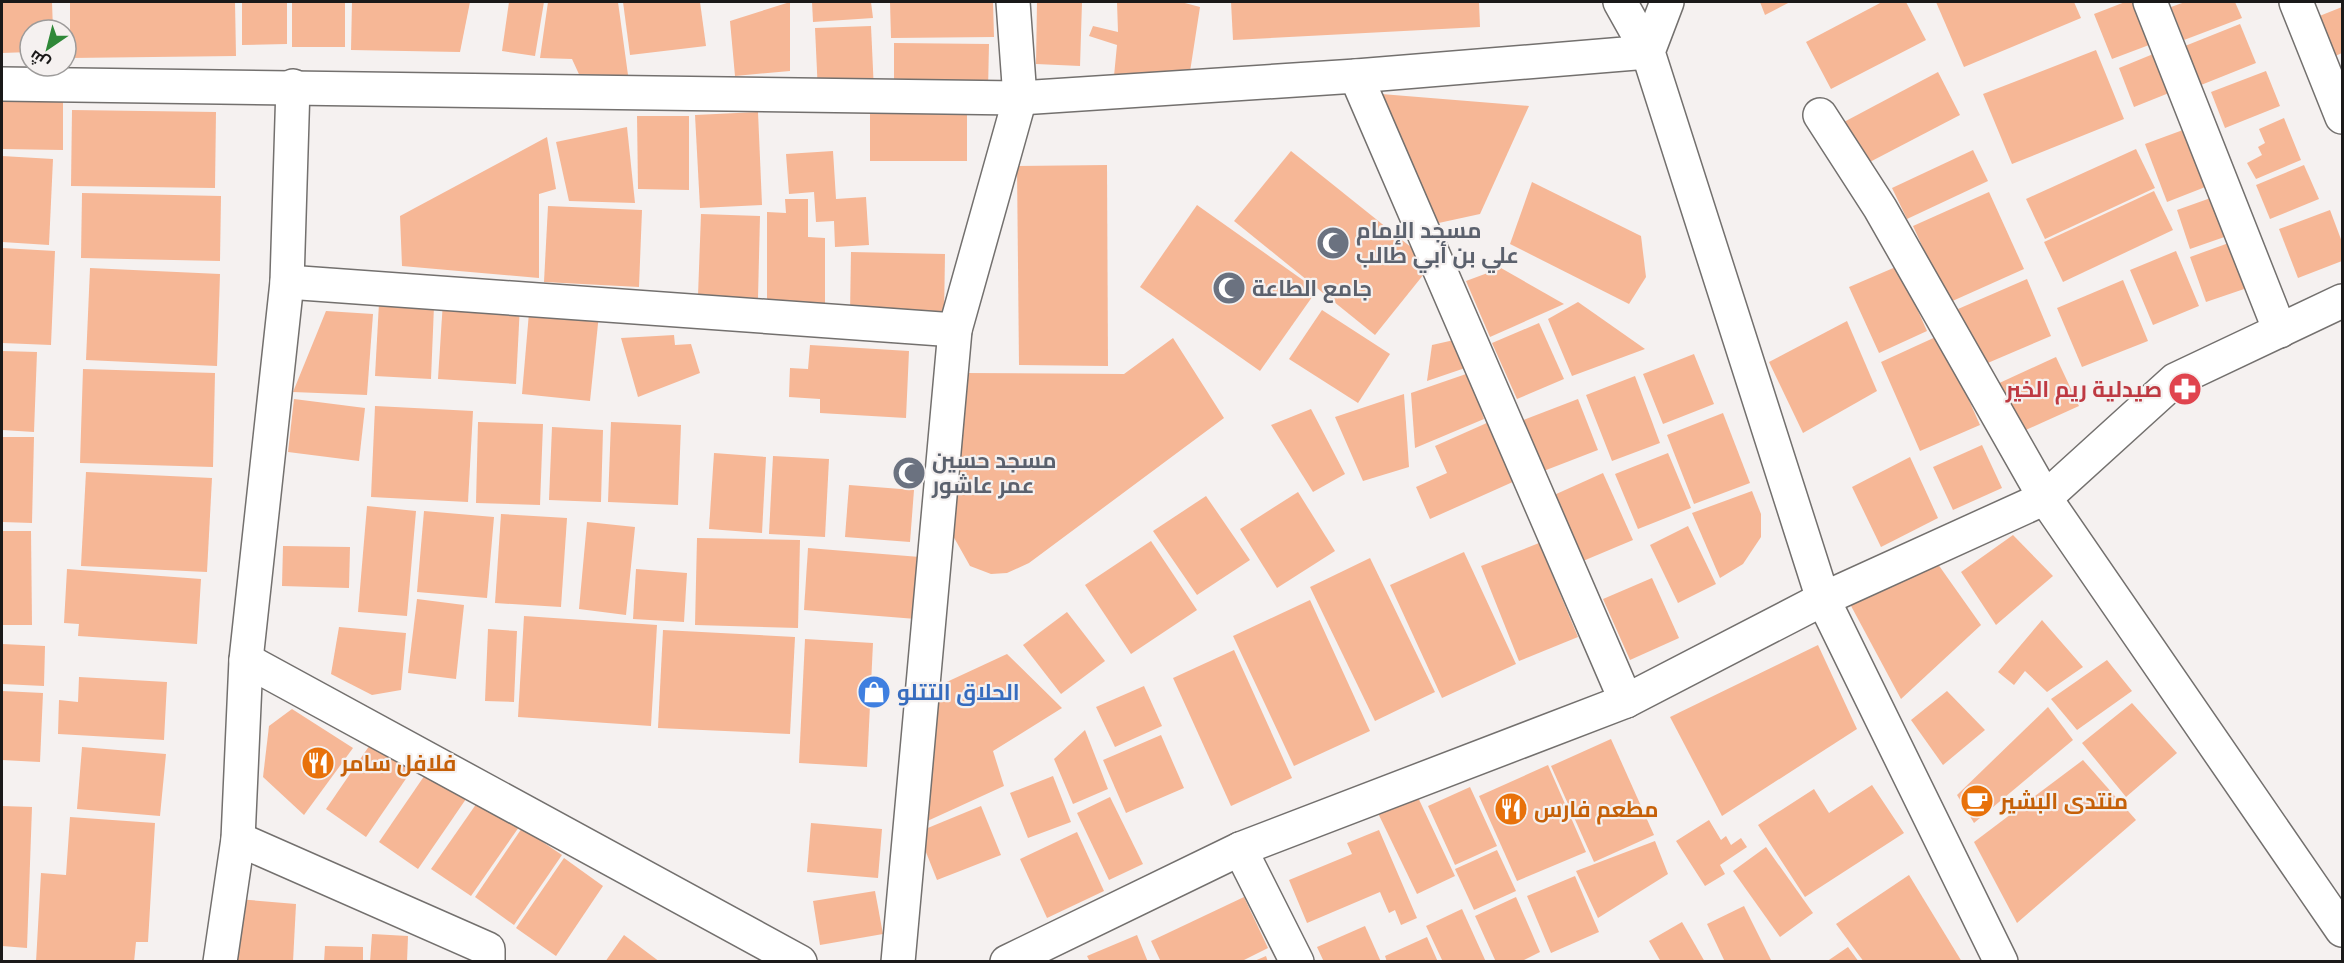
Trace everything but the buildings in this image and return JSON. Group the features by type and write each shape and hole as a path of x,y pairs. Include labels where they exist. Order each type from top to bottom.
{"street":[{"path":"898,962 955,330 1020,98 1013,2"},
{"path":"1620,2 1648,52 1823,599 2001,962"},
{"path":"1648,52 1667,2"},
{"path":"2150,2 2280,331"},
{"path":"2296,2 2343,117"},
{"path":"2,84 1020,98 1356,76 1648,52"},
{"path":"1356,76 1626,701"},
{"path":"220,962 238,839 246,660 287,282 293,87"},
{"path":"1820,115 1880,208 2045,498 2343,930"},
{"path":"287,282 955,330"},
{"path":"1007,962 1071,948 1240,849 1626,701 1823,599 2045,498 2175,380 2343,301"},
{"path":"246,660 800,962"},
{"path":"238,839 488,949 488,962"},
{"path":"1240,849 1297,962"}],"place":[{"name":"مسجد الإمام علي بن أبي طالب","path":"1333,243"},
{"name":"جامع الطاعة","path":"1229,288"},
{"name":"صيدلية ريم الخير","path":"2185,389"},
{"name":"مسجد حسين عمر عاشور","path":"909,473"},
{"name":"الحلاق التتلو","path":"874,692"},
{"name":"فلافل سامر","path":"318,763"},
{"name":"منتدى البشير","path":"1977,801"},
{"name":"مطعم فارس","path":"1511,809"}]}
